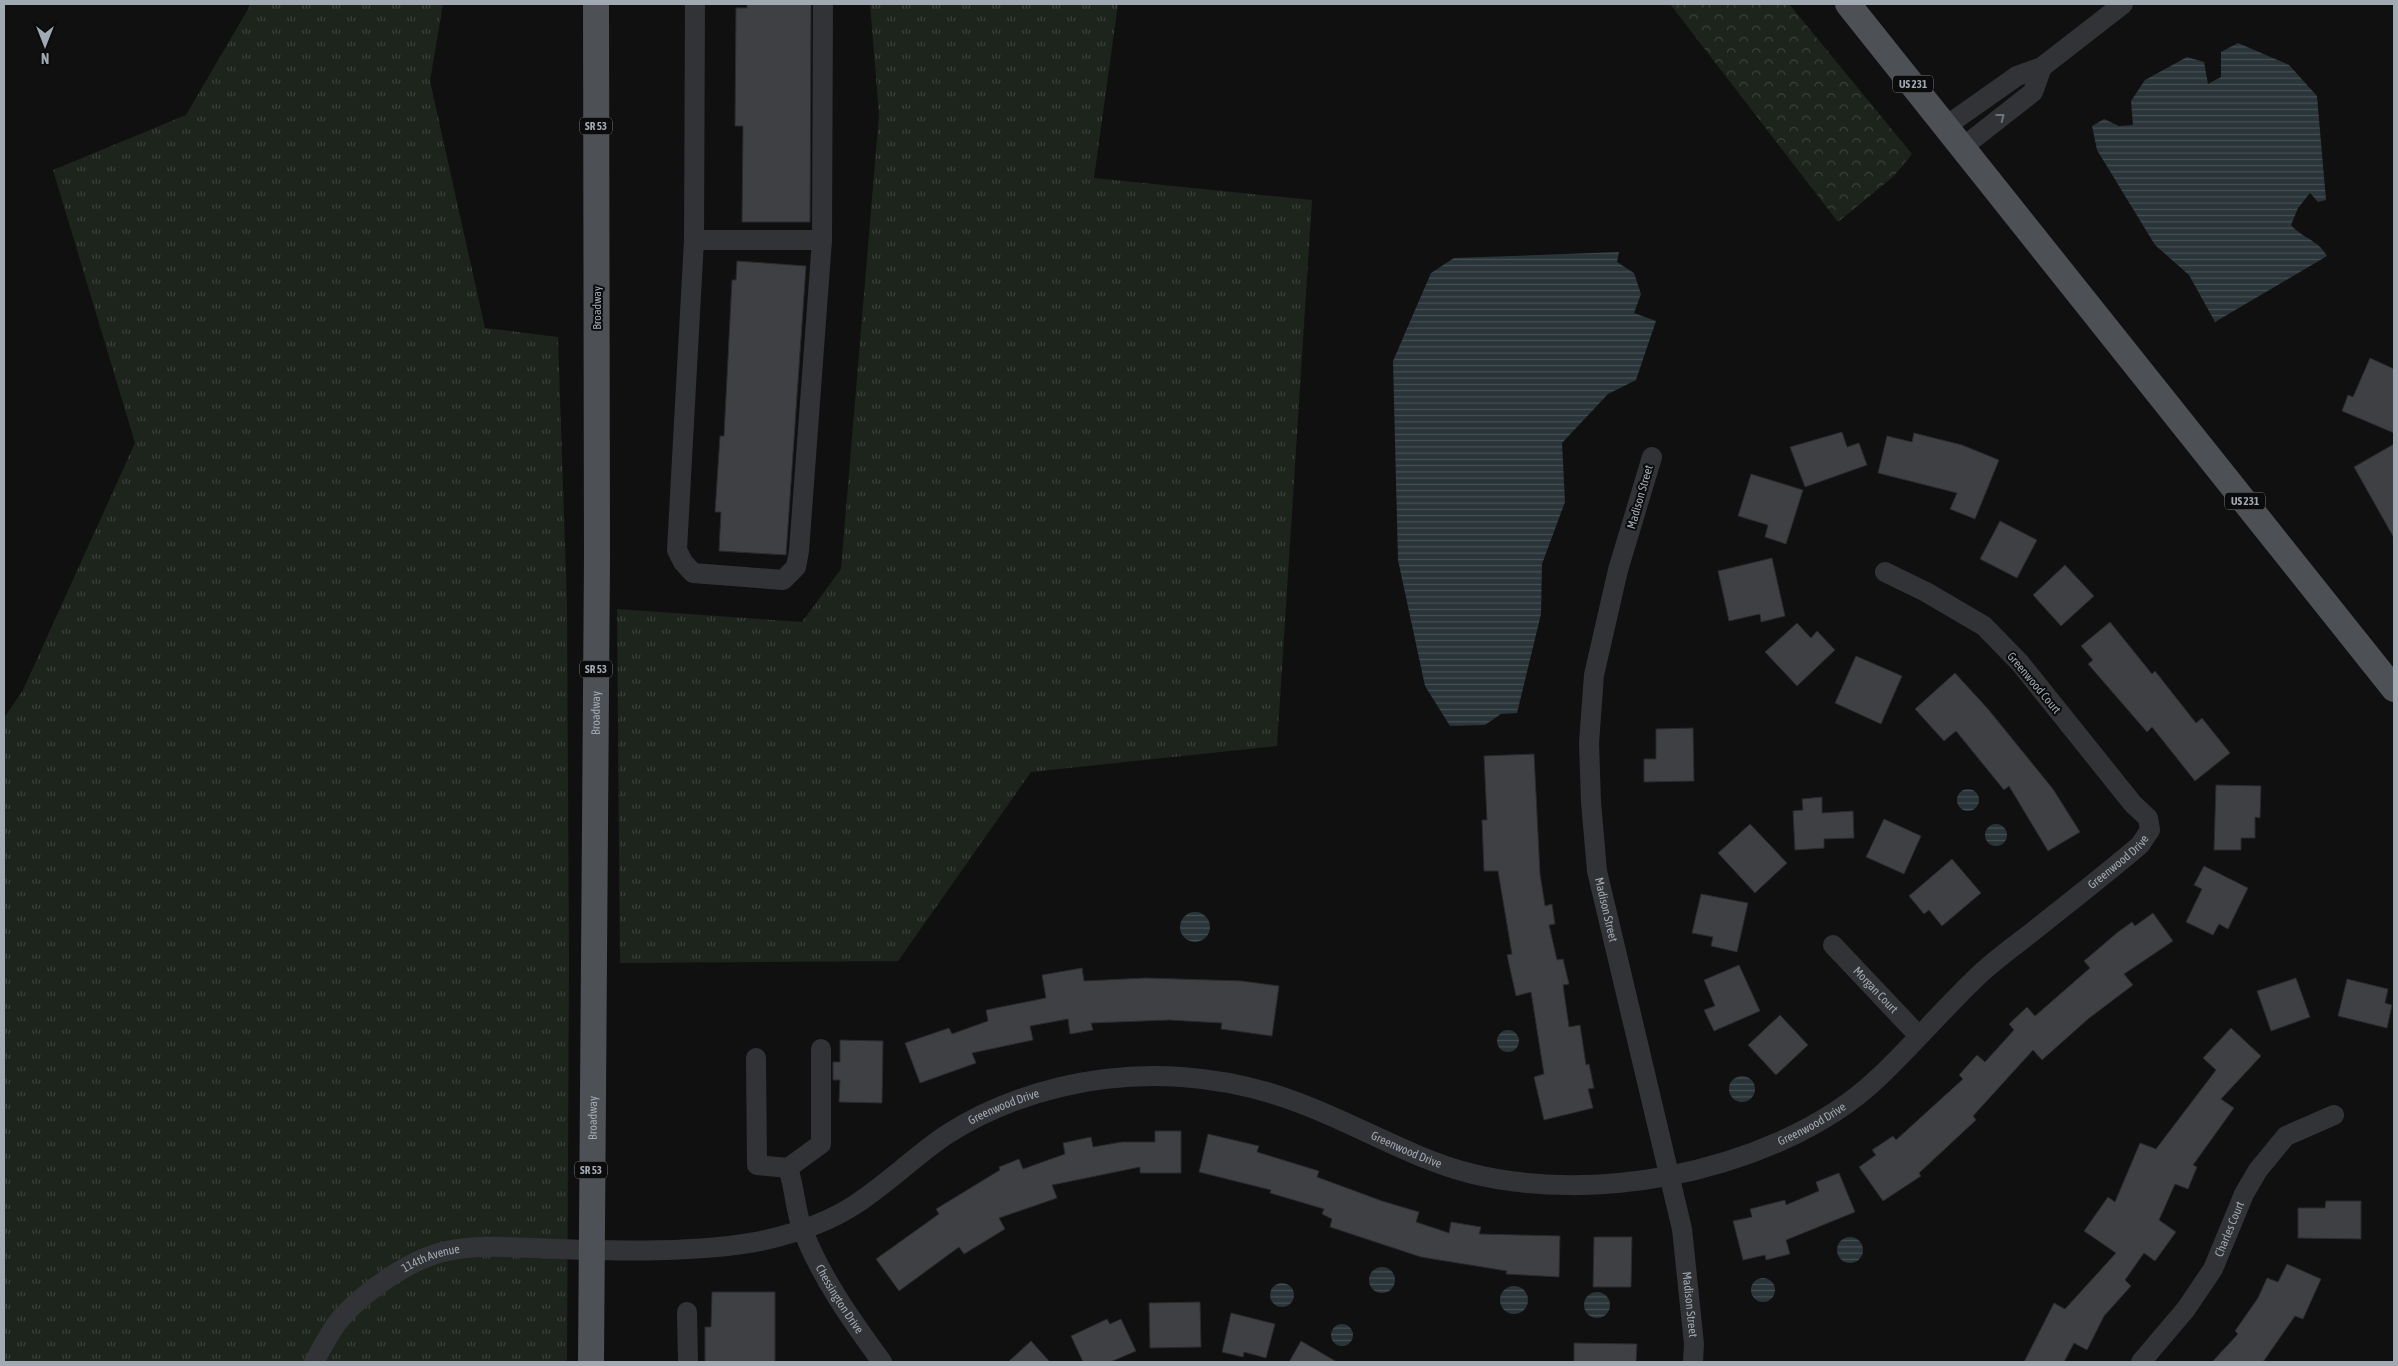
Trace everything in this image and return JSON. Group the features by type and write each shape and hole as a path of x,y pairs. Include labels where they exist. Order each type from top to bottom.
{"main road":[{"name":"Broadway","path":"591,1362 597,559 596,4"},
{"name":"US 231","path":"1848,4 2394,689"}],"street":[{"path":"695,4 694,240 677,550 683,562 693,573 783,580 796,567 799,551 822,240 823,4"},
{"path":"1946,126 2017,76 2042,67 2123,4"},
{"path":"1963,147 2033,92 2042,67"},
{"path":"694,240 822,240"},
{"name":"Madison Street","path":"1652,456 1618,570 1594,675 1589,743 1591,802 1597,871 1682,1229 1694,1344 1693,1362"},
{"name":"Greenwood Court","path":"1885,572 1926,592 1984,626 2020,663 2133,804 2148,818 2150,830"},
{"name":"Greenwood Drive","path":"591,1250 718,1247 763,1240 803,1230 854,1206 908,1162 950,1133 994,1110 1040,1092 1141,1076 1184,1077 1237,1084 1302,1104 1420,1156 1474,1174 1526,1182 1581,1186 1670,1176 1761,1150 1823,1119 1879,1078 1918,1035 1983,971 2140,845 2150,830"},
{"name":"Morgan Court","path":"1834,945 1918,1035"},
{"path":"756,1058 757,1165 788,1168 821,1144 821,1049"},
{"name":"Charles Court","path":"2141,1362 2186,1309 2213,1269 2244,1194 2258,1170 2286,1136 2334,1115"},
{"name":"Chessington Drive","path":"788,1168 803,1230 842,1309 882,1362"},
{"name":"114th Avenue","path":"314,1362 339,1320 394,1272 443,1252 492,1247 591,1250"},
{"path":"688,1312 688,1362"}],"green space":[{"path":"251,4 443,4 430,81 485,328 558,337 567,605 569,963 567,1362 4,1362 4,718 23,690 135,443 53,170 186,115"},
{"path":"870,4 1118,4 1094,178 1312,200 1277,746 1031,772 898,961 620,963 617,609 802,622 841,569 879,115"},
{"path":"1670,4 1789,4 1912,154 1894,176 1838,222"}],"shaded area":[{"path":"2238,43 2289,65 2317,96 2326,200 2318,202 2310,193 2298,208 2291,225 2319,246 2327,256 2215,322 2189,275 2155,245 2097,150 2092,126 2104,119 2119,126 2133,125 2131,101 2145,80 2187,57 2204,62 2208,84 2221,77 2221,52"},
{"path":"1619,252 1617,262 1634,273 1641,294 1634,313 1656,321 1636,380 1608,394 1562,443 1565,502 1542,564 1541,614 1517,713 1501,714 1485,725 1450,726 1425,686 1398,560 1393,361 1431,273 1454,258"},
{"path":"1968,789 1976,792 1979,800 1976,808 1968,811 1960,808 1957,800 1960,792"},
{"path":"1996,824 2004,827 2007,835 2004,843 1996,846 1988,843 1985,835 1988,827"},
{"path":"1195,912 1201,913 1209,921 1209,933 1201,941 1195,942 1189,941 1181,933 1180,927 1181,921 1189,913"},
{"path":"1508,1030 1516,1033 1519,1041 1516,1049 1508,1052 1500,1049 1497,1041 1500,1033"},
{"path":"1742,1076 1751,1080 1755,1089 1751,1098 1742,1102 1733,1098 1729,1089 1733,1080"},
{"path":"1850,1237 1860,1240 1863,1250 1860,1260 1850,1263 1840,1260 1837,1250 1840,1240"},
{"path":"1382,1267 1391,1271 1395,1280 1391,1289 1382,1293 1373,1289 1369,1280 1373,1271"},
{"path":"1758,1278 1768,1278 1775,1285 1775,1295 1768,1302 1758,1302 1751,1295 1751,1285"},
{"path":"1282,1283 1291,1286 1294,1295 1291,1304 1282,1307 1273,1304 1270,1295 1273,1286"},
{"path":"1514,1286 1524,1290 1528,1300 1524,1310 1514,1314 1504,1310 1500,1300 1504,1290"},
{"path":"1597,1292 1606,1296 1610,1305 1606,1314 1597,1318 1588,1314 1584,1305 1588,1296"},
{"path":"1338,1324 1346,1324 1353,1331 1353,1339 1346,1346 1338,1346 1331,1339 1331,1331"}],"building":[{"path":"747,4 811,4 810,222 742,222 743,126 735,126 736,8 747,8"},
{"path":"737,261 806,266 786,555 719,551 721,512 715,512 720,436 724,436 732,280 736,280"},
{"path":"2370,358 2394,369 2394,433 2342,411 2348,395 2353,397"},
{"path":"1842,432 1847,447 1859,443 1867,465 1805,487 1790,447"},
{"path":"1914,433 1962,445 1999,460 1975,519 1950,509 1957,493 1878,473 1887,436 1912,442"},
{"path":"2394,444 2394,538 2354,467"},
{"path":"1751,474 1803,490 1786,544 1765,537 1768,525 1738,516"},
{"path":"2000,521 2037,540 2017,578 1980,559"},
{"path":"1772,558 1785,616 1761,622 1760,614 1729,621 1718,571"},
{"path":"2065,565 2094,596 2061,626 2033,595"},
{"path":"2110,622 2152,674 2155,671 2196,723 2202,718 2230,753 2195,781 2152,727 2147,732 2088,664 2093,660 2081,646"},
{"path":"1797,623 1811,638 1817,631 1835,650 1797,686 1765,652"},
{"path":"1856,656 1902,676 1881,724 1835,703"},
{"path":"1955,673 1988,709 2053,789 2080,832 2048,851 2009,786 2004,790 1956,731 1944,741 1915,709"},
{"path":"1693,728 1694,781 1644,782 1644,759 1656,759 1656,729"},
{"path":"1534,754 1540,874 1545,906 1552,904 1555,924 1549,925 1557,960 1563,959 1569,984 1563,985 1569,1027 1580,1025 1586,1065 1589,1064 1594,1088 1588,1089 1593,1108 1544,1120 1534,1077 1544,1074 1531,992 1516,996 1507,955 1512,954 1498,871 1484,871 1482,820 1487,820 1484,756"},
{"path":"2216,785 2261,786 2260,818 2255,817 2255,838 2241,838 2241,850 2214,850"},
{"path":"1822,797 1822,813 1853,811 1854,838 1824,839 1824,848 1795,850 1793,811 1803,810 1802,799"},
{"path":"1884,819 1921,836 1904,874 1866,857"},
{"path":"1750,824 1787,863 1755,893 1718,853"},
{"path":"1952,859 1981,893 1942,926 1929,910 1924,914 1909,896"},
{"path":"2204,866 2248,888 2228,929 2219,924 2213,935 2186,922 2202,889 2194,885"},
{"path":"1701,894 1748,903 1737,952 1711,946 1713,937 1692,933"},
{"path":"2153,913 2173,941 2124,974 2133,985 2088,1019 2042,1060 2033,1050 1973,1116 1976,1120 1919,1173 1921,1176 1883,1201 1859,1167 1876,1155 1872,1150 1893,1136 1896,1140 1963,1079 1959,1075 1977,1055 1985,1062 2014,1030 2009,1024 2027,1007 2035,1016 2090,968 2084,961 2132,922 2135,926"},
{"path":"1739,965 1760,1011 1714,1031 1704,1010 1715,1006 1704,980"},
{"path":"1082,968 1084,981 1146,978 1242,981 1279,986 1272,1036 1221,1029 1222,1023 1169,1020 1091,1023 1093,1030 1070,1034 1068,1019 1030,1026 1033,1040 972,1053 976,1063 920,1083 905,1043 949,1028 952,1034 988,1021 986,1010 1046,998 1042,975"},
{"path":"2296,978 2310,1017 2271,1031 2257,991"},
{"path":"2347,979 2388,989 2385,1003 2392,1005 2387,1028 2338,1016"},
{"path":"1780,1015 1808,1045 1776,1075 1748,1045"},
{"path":"2231,1028 2261,1056 2221,1099 2234,1108 2193,1165 2197,1167 2188,1189 2175,1184 2159,1220 2176,1232 2155,1261 2144,1253 2125,1280 2131,1286 2104,1316 2087,1350 2074,1343 2064,1362 2024,1362 2054,1303 2065,1309 2116,1253 2084,1231 2108,1197 2115,1202 2140,1143 2156,1149 2216,1070 2203,1058"},
{"path":"840,1040 883,1041 882,1103 839,1102 840,1080 833,1080 833,1062 840,1062"},
{"path":"1155,1131 1181,1131 1181,1173 1140,1173 1140,1167 1052,1185 1057,1198 999,1218 1005,1229 964,1254 959,1247 899,1291 876,1259 939,1214 936,1209 1000,1170 999,1167 1019,1159 1023,1169 1065,1154 1063,1143 1091,1137 1093,1147 1122,1142 1155,1142"},
{"path":"1208,1134 1259,1146 1257,1152 1319,1171 1317,1177 1382,1201 1419,1212 1416,1222 1449,1233 1451,1222 1481,1227 1479,1234 1560,1236 1559,1277 1506,1274 1507,1271 1421,1257 1330,1227 1332,1219 1322,1214 1324,1209 1270,1193 1271,1190 1199,1172"},
{"path":"1839,1173 1855,1212 1786,1240 1790,1254 1766,1260 1765,1255 1743,1260 1733,1221 1752,1217 1750,1209 1785,1200 1786,1205 1819,1191 1816,1182"},
{"path":"2326,1201 2361,1201 2361,1239 2298,1238 2298,1208 2325,1208"},
{"path":"1594,1237 1632,1237 1631,1287 1593,1287"},
{"path":"2287,1264 2321,1279 2303,1319 2295,1316 2263,1362 2212,1362 2238,1334 2235,1331 2258,1298 2267,1278 2278,1282"},
{"path":"712,1292 775,1292 775,1362 705,1362 705,1327 711,1327"},
{"path":"1200,1302 1201,1347 1150,1348 1149,1303"},
{"path":"1231,1313 1275,1324 1266,1358 1244,1352 1243,1357 1222,1352"},
{"path":"1107,1319 1110,1324 1121,1319 1136,1351 1110,1362 1083,1362 1071,1336"},
{"path":"1031,1341 1050,1362 1008,1362"},
{"path":"1301,1341 1337,1362 1289,1362"},
{"path":"1574,1343 1637,1344 1636,1362 1574,1362"}]}
